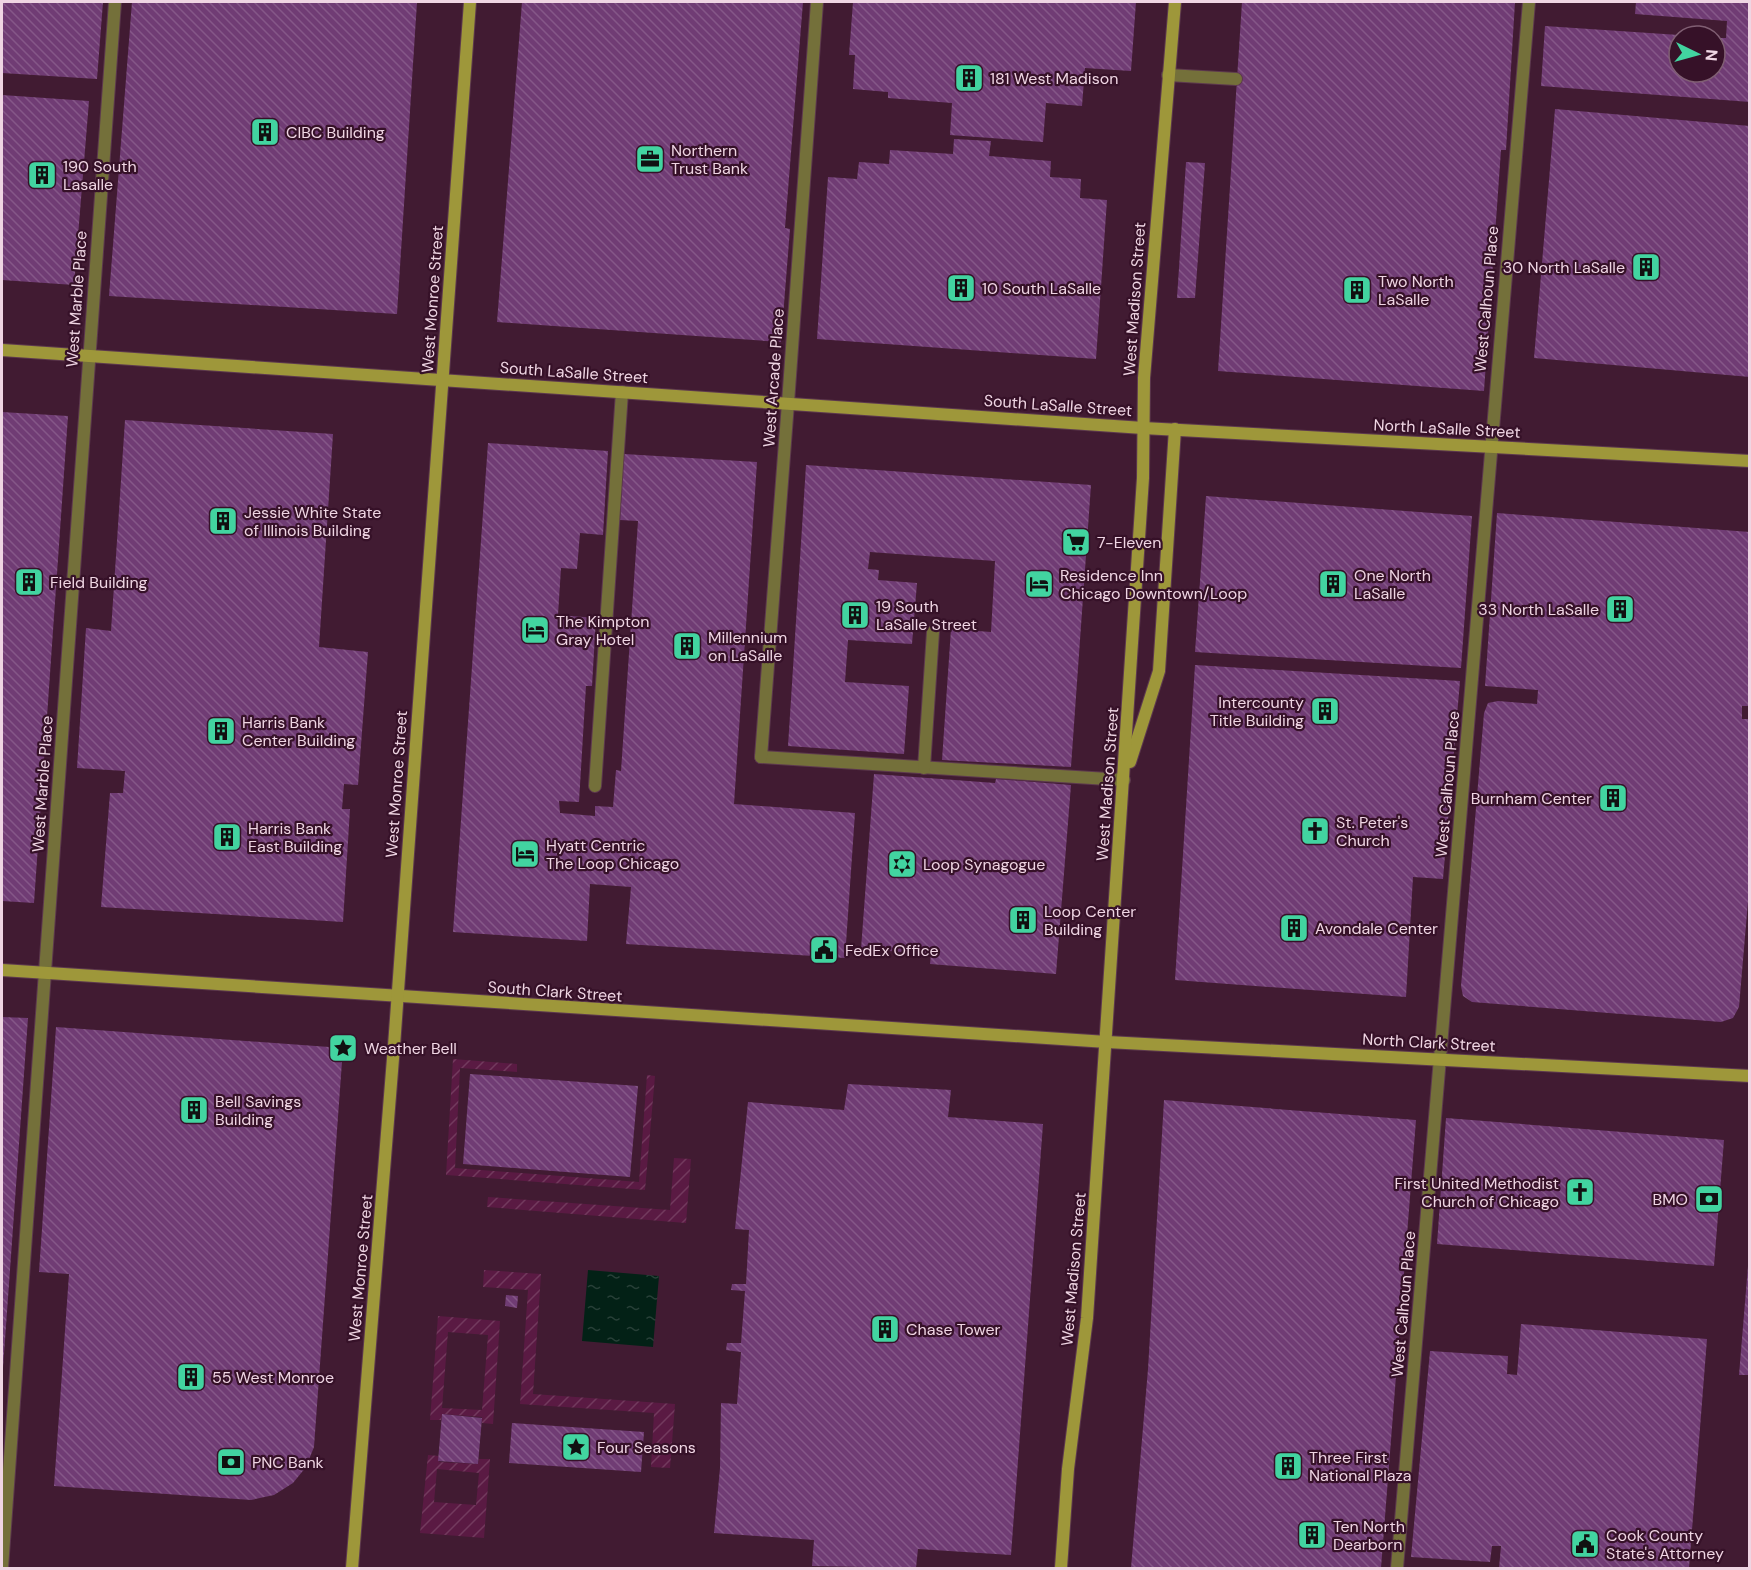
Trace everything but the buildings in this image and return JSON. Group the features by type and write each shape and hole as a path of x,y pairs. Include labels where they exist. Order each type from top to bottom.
{"main road":[{"name":"West Monroe Street","path":"352,1569 397,996 470,2"},
{"name":"West Madison Street","path":"1061,1569 1068,1469 1087,1317 1143,478 1144,378 1175,2"},
{"name":"South LaSalle Street","path":"2,350 1143,428"},
{"name":"North LaSalle Street","path":"1143,428 1749,461"},
{"path":"1124,780 1158,671 1175,429"},
{"name":"South Clark Street","path":"2,970 1107,1042"},
{"name":"North Clark Street","path":"1107,1042 1749,1076"}],"street":[{"name":"West Marble Place","path":"2,1569 116,2"},
{"name":"West Arcade Place","path":"816,2 761,757 924,768"},
{"name":"West Calhoun Place","path":"1397,1569 1529,2"},
{"path":"1168,75 1236,79"},
{"path":"595,786 622,392"},
{"path":"933,632 924,768 1124,780"}],"shaded area":[{"path":"453,1059 517,1064 517,1072 460,1068 455,1168 639,1182 647,1075 655,1076 645,1190 446,1175"},
{"path":"674,1158 691,1159 686,1223 487,1207 488,1197 670,1210"},
{"path":"484,1270 541,1274 533,1394 675,1404 670,1468 651,1467 654,1413 520,1404 528,1290 483,1287"},
{"path":"438,1316 500,1321 493,1424 482,1423 482,1417 442,1414 441,1420 430,1420","holes":["448,1332 488,1335 482,1410 442,1408"]},
{"path":"428,1455 439,1456 439,1462 478,1464 479,1459 490,1459 484,1538 420,1533","holes":["437,1469 479,1473 476,1505 434,1502"]}],"water":[{"path":"588,1270 659,1276 653,1347 582,1341"}],"place":[{"name":"181 West Madison","path":"969,78"},
{"name":"CIBC Building","path":"265,132"},
{"name":"Northern Trust Bank","path":"650,159"},
{"name":"190 South Lasalle","path":"42,175"},
{"name":"30 North LaSalle","path":"1646,267"},
{"name":"10 South LaSalle","path":"961,288"},
{"name":"Two North LaSalle","path":"1357,290"},
{"name":"Jessie White State of Illinois Building","path":"223,521"},
{"name":"7-Eleven","path":"1076,542"},
{"name":"Field Building","path":"29,582"},
{"name":"Residence Inn Chicago Downtown/Loop","path":"1039,584"},
{"name":"One North LaSalle","path":"1333,584"},
{"name":"33 North LaSalle","path":"1620,609"},
{"name":"19 South LaSalle Street","path":"855,615"},
{"name":"The Kimpton Gray Hotel","path":"535,630"},
{"name":"Millennium on LaSalle","path":"687,646"},
{"name":"Intercounty Title Building","path":"1325,711"},
{"name":"Harris Bank Center Building","path":"221,731"},
{"name":"Burnham Center","path":"1613,798"},
{"name":"St. Peter's Church","path":"1315,831"},
{"name":"Harris Bank East Building","path":"227,837"},
{"name":"Hyatt Centric The Loop Chicago","path":"525,854"},
{"name":"Loop Synagogue","path":"902,864"},
{"name":"Loop Center Building","path":"1023,920"},
{"name":"Avondale Center","path":"1294,928"},
{"name":"FedEx Office","path":"824,950"},
{"name":"Weather Bell","path":"343,1048"},
{"name":"Bell Savings Building","path":"194,1110"},
{"name":"First United Methodist Church of Chicago","path":"1580,1192"},
{"name":"BMO","path":"1709,1199"},
{"name":"Chase Tower","path":"885,1329"},
{"name":"55 West Monroe","path":"191,1377"},
{"name":"Four Seasons","path":"576,1447"},
{"name":"PNC Bank","path":"231,1462"},
{"name":"Three First National Plaza","path":"1288,1466"},
{"name":"Ten North Dearborn","path":"1312,1535"},
{"name":"Cook County State's Attorney","path":"1585,1544"}]}
